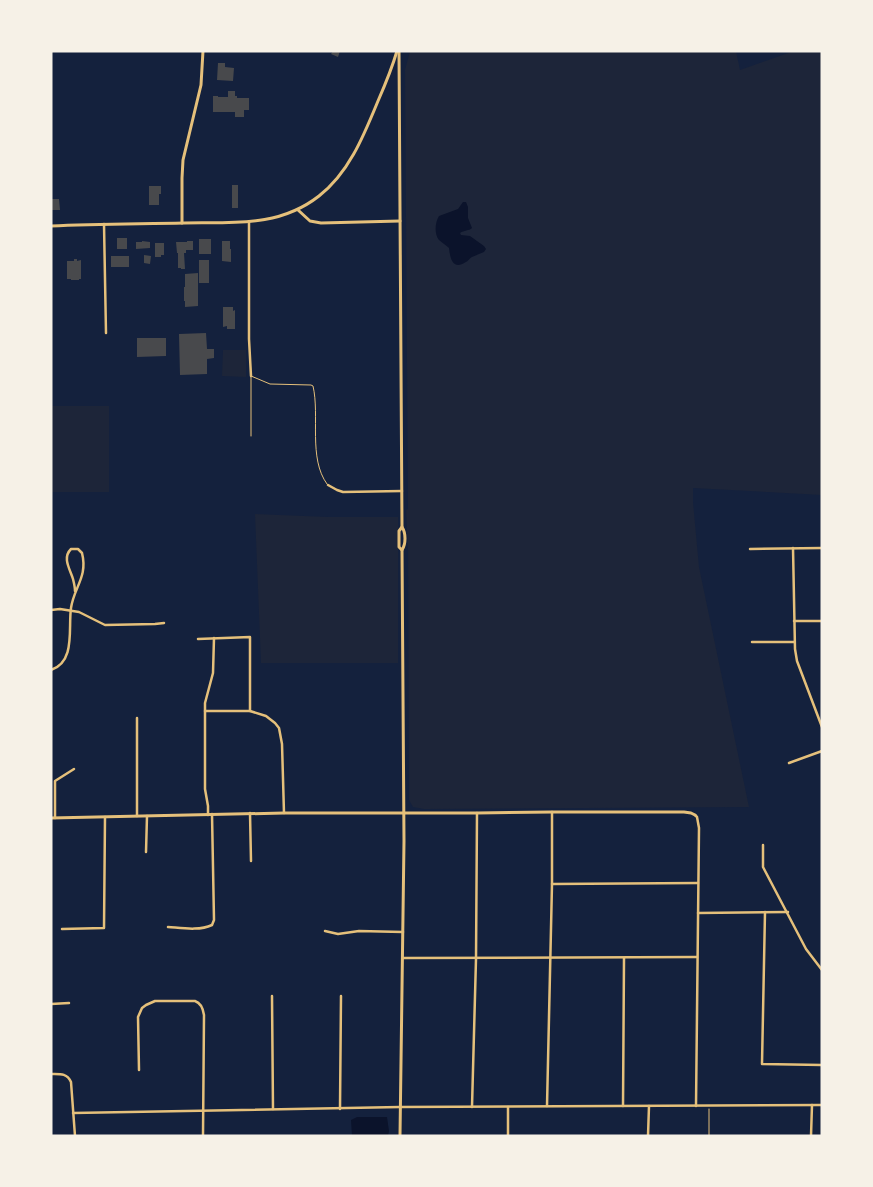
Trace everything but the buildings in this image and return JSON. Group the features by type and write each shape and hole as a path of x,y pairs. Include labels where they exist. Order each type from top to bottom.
{"street":[{"path":"182,223 183,160 201,85 203,51"},
{"path":"51,226 249,222 273,218 298,210 325,191 340,176 350,161 371,119 398,51"},
{"path":"398,51 402,527 405,531 405,546 402,550 404,812 400,1136"},
{"path":"298,210 310,221 321,223 400,221"},
{"path":"249,222 249,339 251,376"},
{"path":"104,224 106,333"},
{"path":"328,484 343,492 402,491"},
{"path":"750,548 822,548"},
{"path":"793,548 794,642 798,661 822,727"},
{"path":"51,670 60,666 68,650 71,634 70,610 75,591 84,572 82,553 78,549 71,549 68,553 67,562 75,591"},
{"path":"51,610 79,612 105,626 164,622"},
{"path":"794,621 822,621"},
{"path":"198,639 250,637 250,710"},
{"path":"168,927 207,927 212,925 214,920 210,814 205,789 204,703 213,673 214,638"},
{"path":"752,642 794,642"},
{"path":"205,711 250,710 266,716 279,728 282,744 284,813"},
{"path":"137,718 137,816"},
{"path":"789,763 822,751"},
{"path":"74,769 55,781 53,818 404,812 477,814 684,812 695,815 699,828 696,1106"},
{"path":"547,1106 552,812"},
{"path":"250,814 250,860"},
{"path":"472,1107 477,814"},
{"path":"146,852 147,816"},
{"path":"62,929 104,928 105,817"},
{"path":"763,845 763,867 806,949 822,970"},
{"path":"552,884 698,883"},
{"path":"765,912 762,1064 822,1065"},
{"path":"698,913 788,912"},
{"path":"325,931 338,934 359,930 403,932"},
{"path":"403,958 697,957"},
{"path":"623,1106 624,958"},
{"path":"272,996 273,1110"},
{"path":"340,1109 341,996"},
{"path":"139,1070 138,1017 142,1008 155,1001 198,1002 204,1015 203,1136"},
{"path":"51,1004 69,1003"},
{"path":"51,1074 65,1075 70,1079 75,1136"},
{"path":"811,1136 812,1105"},
{"path":"73,1113 547,1106 822,1105"},
{"path":"648,1136 649,1106"},
{"path":"508,1107 508,1136"}],"lane":[{"path":"251,436 251,376 270,384 313,386 317,454 325,481 328,484"}],"path":[{"path":"709,1106 709,1136"}],"shaded area":[{"path":"410,51 736,51 740,70 794,51 822,51 822,495 693,488 699,567 749,807 424,809 413,807 409,800 405,70"},
{"path":"463,202 466,202 468,207 468,218 472,228 460,233 461,235 470,236 486,249 467,262 458,265 453,262 449,248 437,237 436,228 439,216 458,209"},
{"path":"223,350 246,350 246,377 222,376"},
{"path":"51,406 109,406 109,492 51,492"},
{"path":"255,514 398,517 398,663 261,663"},
{"path":"357,1117 387,1117 388,1136 352,1136 351,1120"}]}
